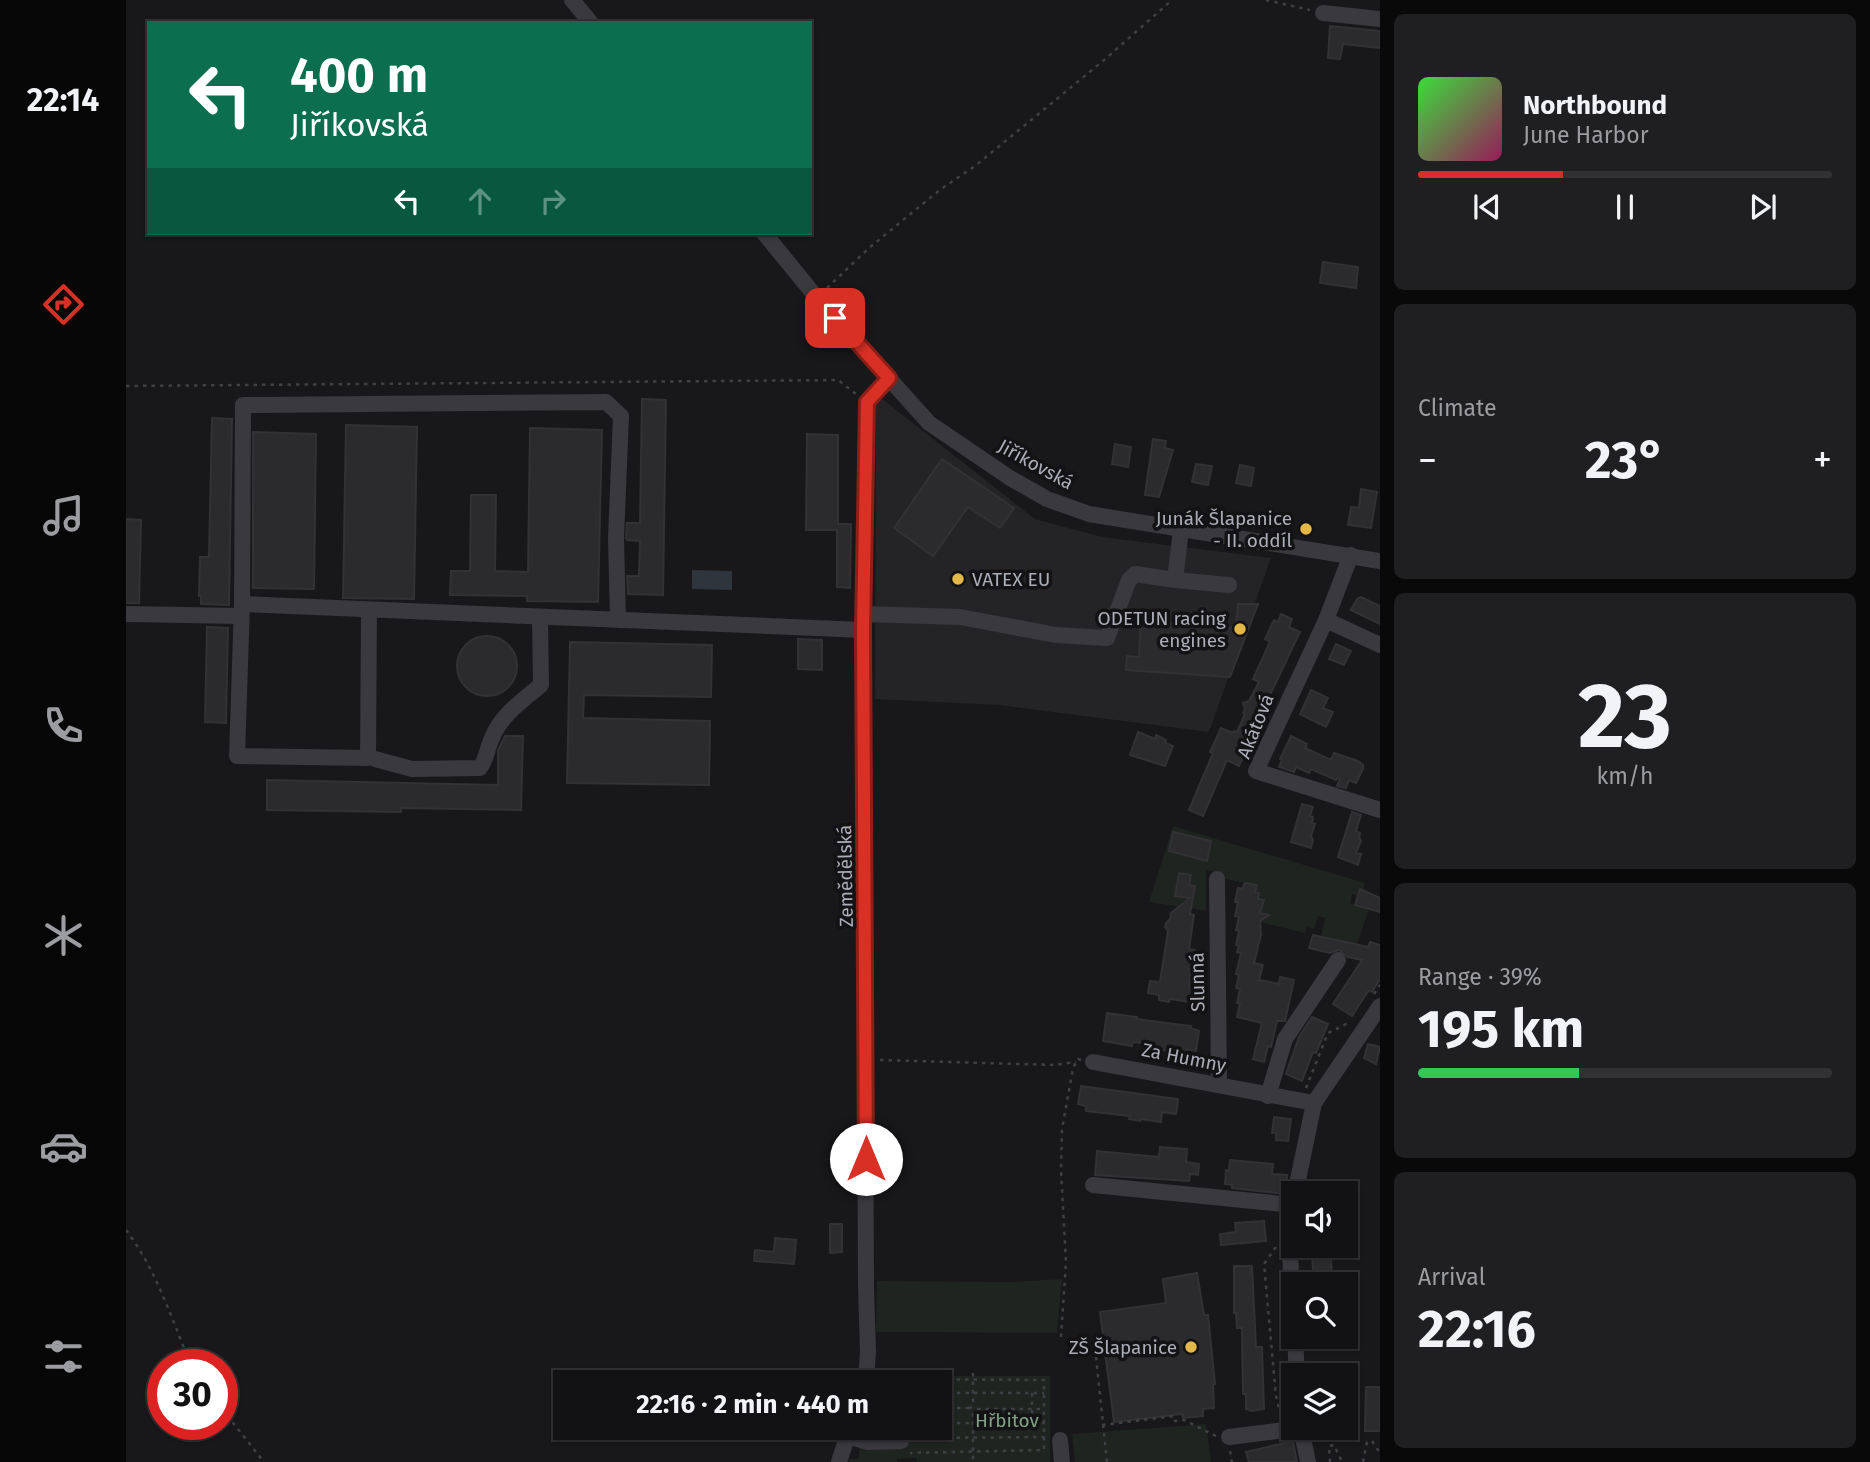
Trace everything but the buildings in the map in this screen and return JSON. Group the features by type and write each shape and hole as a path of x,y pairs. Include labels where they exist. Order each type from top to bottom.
{"street":[{"path":"572,0 589,21"},
{"path":"1323,13 1380,19"},
{"name":"Jiříkovská","path":"766,235 817,298 929,423 1010,478 1047,499 1089,514 1380,561"},
{"path":"867,402 889,378"},
{"path":"369,610 368,758 237,756 242,610 243,405 606,402 621,416 616,538 618,620"},
{"name":"Zemědělská","path":"867,402 863,622 867,1370"},
{"path":"1175,580 1181,530"},
{"name":"Akátová","path":"1351,555 1326,620 1256,771 1380,810"},
{"path":"126,614 369,610 618,620 863,622 960,617 1056,635 1107,638 1129,580 1135,574 1229,585"},
{"path":"375,759 412,769 480,768 486,760 492,736 509,712 541,685 540,617"},
{"path":"1326,620 1380,645"},
{"name":"Slunná","path":"1217,879 1219,1085"},
{"path":"1268,1096 1285,1039 1338,960"},
{"path":"1297,1181 1311,1103 1376,1002"},
{"name":"Za Humny","path":"1093,1062 1311,1103"},
{"path":"1093,1185 1281,1203"},
{"path":"1229,1437 1281,1429"},
{"path":"1052,1439 1062,1462"},
{"path":"839,1462 846,1440"},
{"path":"864,1440 906,1441"},
{"path":"1301,1440 1308,1462"}],"path":[{"path":"817,298 869,248 941,189 975,166 1172,0"},
{"path":"1266,0 1323,13"},
{"path":"126,386 838,380 867,402"},
{"path":"1376,1002 1380,985"},
{"path":"1311,1103 1305,1090 1328,1033 1354,1020"},
{"path":"867,1058 1055,1065 1076,1062 1078,1059 1093,1062"},
{"path":"1061,1337 1066,1262 1061,1171 1062,1129 1065,1104 1076,1062"},
{"path":"126,1230 154,1277 184,1349"},
{"path":"1281,1242 1264,1264 1276,1396 1281,1414"},
{"path":"1096,1357 1107,1462"},
{"path":"973,1373 973,1462"},
{"path":"952,1380 1044,1380 1044,1423 1052,1439"},
{"path":"952,1393 1044,1393"},
{"path":"1032,1393 1032,1423"},
{"path":"952,1407 1044,1409"},
{"path":"973,1412 977,1409"},
{"path":"1102,1425 1174,1416 1175,1421 1184,1420 1214,1436 1229,1437"},
{"path":"952,1423 1044,1423"},
{"path":"238,1429 264,1462"},
{"path":"973,1437 1052,1439 1044,1450 908,1453 906,1441 973,1437"},
{"path":"1363,1462 1367,1442 1372,1441 1380,1453"},
{"path":"1330,1462 1329,1446 1334,1445 1342,1462"}],"shaded area":[{"path":"876,394 1035,519 1102,537 1271,558 1209,732 999,705 875,699"},
{"path":"692,570 732,571 732,590 692,589"}],"green space":[{"path":"1173,826 1365,883 1358,896 1352,894 1350,903 1369,909 1357,944 1321,937 1325,918 1318,916 1314,929 1307,927 1305,933 1260,922 1258,913 1263,900 1258,899 1256,885 1215,877 1214,872 1206,870 1206,911 1149,902"},
{"path":"1062,1279 1057,1333 876,1332 877,1281 1010,1282"},
{"name":"Hřbitov","path":"952,1376 1050,1376 1050,1462 917,1462 916,1458 897,1459 897,1462 849,1462 848,1459 859,1459 859,1446 867,1446 869,1440 952,1440"},
{"path":"1206,1424 1211,1462 1075,1462 1072,1434"}],"place":[{"name":"Junák Šlapanice - II. oddíl","path":"1306,529"},
{"name":"VATEX EU","path":"958,579"},
{"name":"ODETUN racing engines","path":"1240,629"},
{"name":"ZŠ Šlapanice","path":"1191,1347"}],"route":[{"path":"835,318 889,378 867,402 863,630 866,1159"}]}
